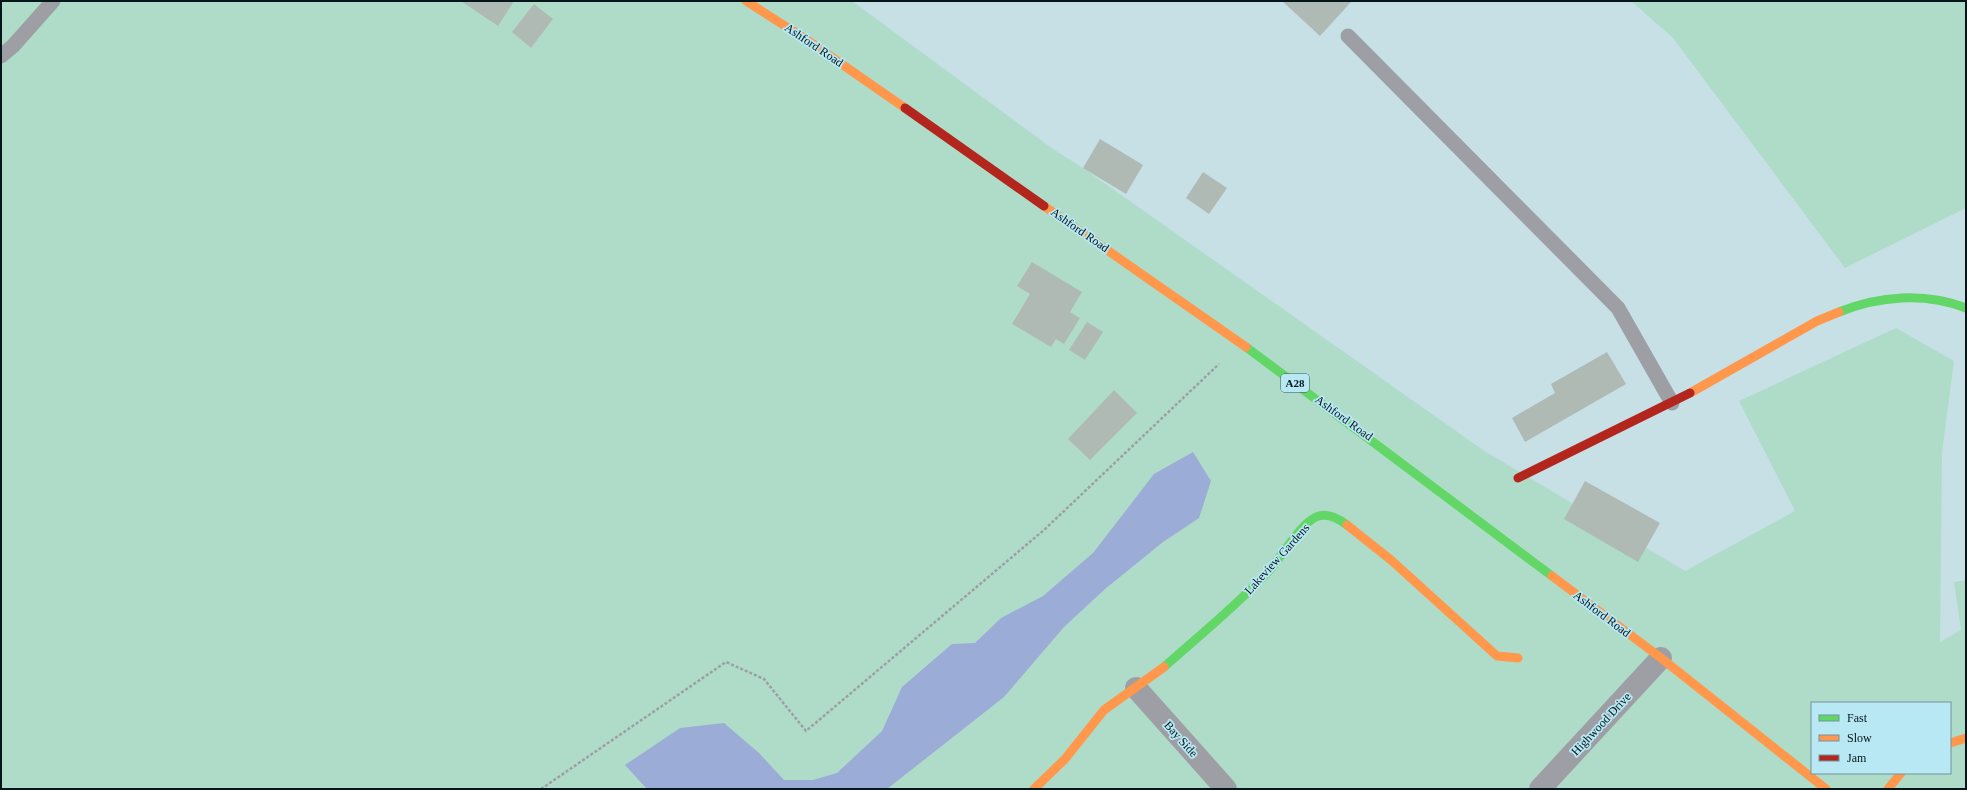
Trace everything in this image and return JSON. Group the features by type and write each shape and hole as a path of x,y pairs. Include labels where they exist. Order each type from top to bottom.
{"main road":[{"name":"Ashford Road","path":"746,1 807,40 1241,343 1390,453 1478,522 1661,658 1826,789"},
{"path":"1518,478 1672,403 1817,321 1859,304 1895,297 1950,302 1966,308"},
{"name":"Lakeview Gardens","path":"1034,789 1065,759 1104,710 1113,702 1136,688 1162,669 1249,591 1269,571 1303,528 1315,517 1325,514 1341,520 1391,560 1468,628 1496,656 1518,658"},
{"path":"1951,743 1966,738"},
{"path":"1888,789 1900,774"}],"street":[{"name":"Highwood Drive","path":"1540,789 1661,658"},
{"name":"Bay Side","path":"1136,688 1226,789"}],"lane":[{"path":"1,56 13,46 53,1"},
{"path":"1348,36 1618,308 1672,403"}],"path":[{"path":"541,789 726,662 764,679 806,730 1044,530 1241,343"}],"green space":[{"path":"1,1 852,1 1053,149 1083,168 1483,450 1685,571 1795,511 1739,401 1896,328 1954,361 1942,452 1940,642 1961,630 1954,582 1966,580 1966,789 1,789"},
{"path":"1631,1 1966,1 1966,208 1845,268 1673,38"}],"water":[{"path":"1193,452 1211,481 1199,518 1163,542 1105,589 1064,627 1004,697 887,789 647,789 625,765 680,728 724,723 759,753 784,780 813,780 837,773 882,731 902,687 952,644 975,643 1001,618 1043,596 1093,553 1154,474"}],"building":[{"path":"461,1 514,1 498,26"},
{"path":"1282,1 1352,1 1320,36"},
{"path":"534,4 553,19 531,48 512,32"},
{"path":"1100,139 1143,165 1126,194 1083,168"},
{"path":"1203,172 1227,188 1209,214 1186,198"},
{"path":"1032,262 1082,292 1070,312 1080,318 1064,344 1056,339 1051,347 1012,324 1030,294 1017,286"},
{"path":"1087,322 1103,332 1085,360 1069,350"},
{"path":"1607,352 1626,384 1525,442 1512,418 1555,393 1551,384"},
{"path":"1114,390 1137,413 1090,460 1068,439"},
{"path":"1585,481 1660,523 1638,562 1564,519"}],"traffic: fast":[{"path":"1839,312 1870,302 1902,298 1934,300 1966,308"},
{"path":"1246,347 1552,576"},
{"path":"1164,667 1256,585 1273,566 1297,534 1310,521 1316,517 1328,515 1347,525"}],"traffic: slow":[{"path":"746,1 807,40 905,108"},
{"path":"1044,206 1246,347"},
{"path":"1690,393 1817,321 1839,312"},
{"path":"1347,525 1391,560 1497,656 1518,658"},
{"path":"1552,576 1661,658 1826,789"},
{"path":"1034,789 1065,759 1104,710 1164,667"},
{"path":"1951,743 1966,738"},
{"path":"1888,789 1900,774"}],"traffic: jam":[{"path":"905,108 1044,206"},
{"path":"1518,478 1690,393"}]}
